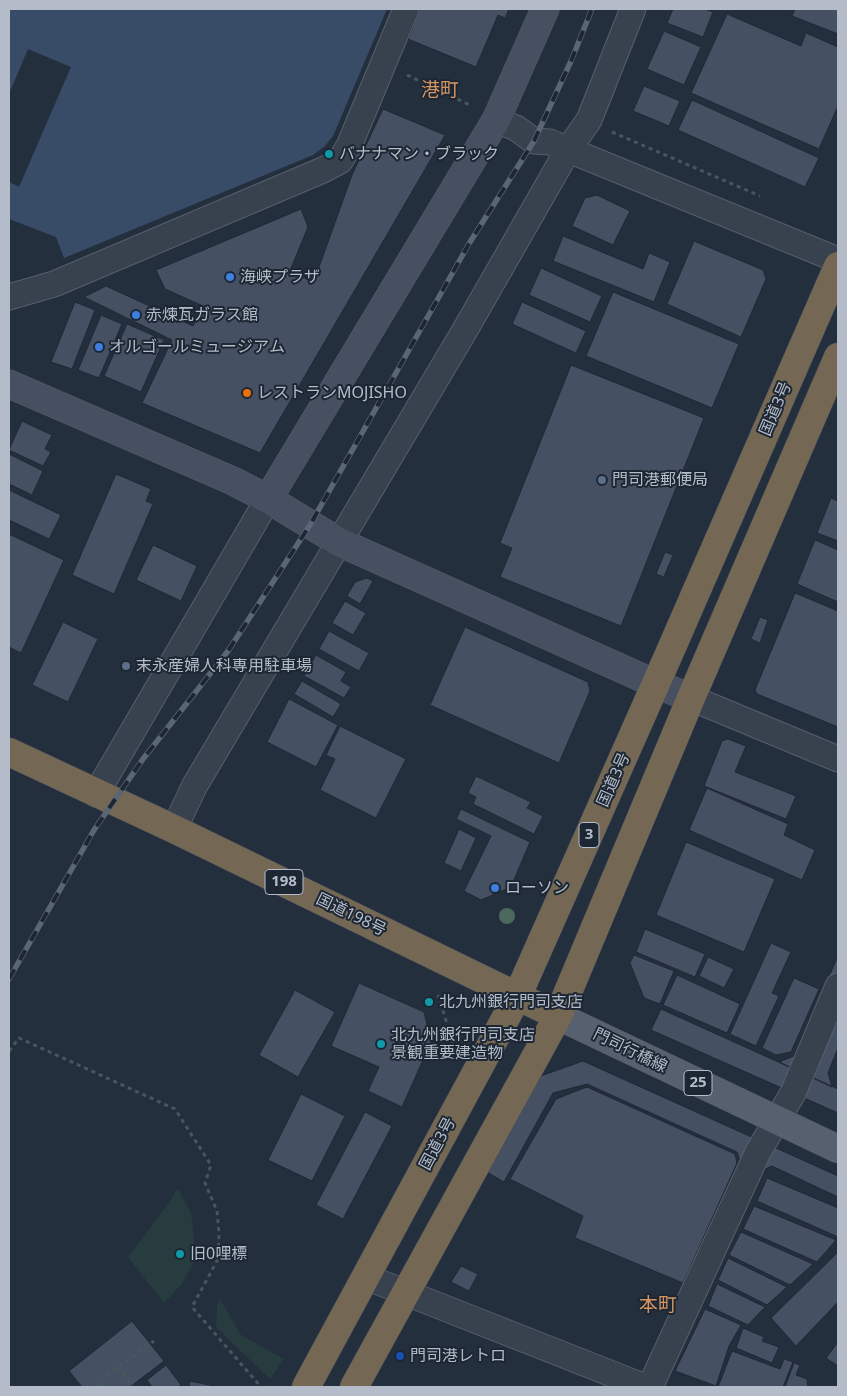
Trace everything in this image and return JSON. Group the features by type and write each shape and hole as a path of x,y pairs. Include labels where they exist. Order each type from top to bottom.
{"highway":[{"name":"国道3号","path":"306,1387 517,997 838,266"},
{"path":"354,1387 558,1016 691,698 838,357"},
{"name":"国道198号","path":"9,752 174,829 558,1016"}],"main road":[{"name":"門司行橋線","path":"558,1016 838,1149"}],"street":[{"path":"9,297 54,284 314,174 340,161 349,146 406,9"},
{"path":"96,794 268,499 496,120 545,9"},
{"path":"174,829 195,785 465,330 568,150 589,120 633,9"},
{"path":"496,120 516,128 534,141 550,142 838,260"},
{"path":"9,384 233,481 268,499 339,542 656,684 838,759"},
{"path":"650,1387 758,1152 793,1093 838,986"},
{"path":"366,1277 645,1387"}],"path":[{"path":"384,64 472,106"},
{"path":"611,128 610,131 762,196"},
{"path":"9,1051 18,1038 175,1109 211,1165 205,1183 216,1211 219,1233 218,1259 192,1307 261,1387"},
{"path":"96,1387 97,1382 154,1340"},
{"path":"118,1367 133,1387"}],"green space":[{"path":"178,1188 191,1213 194,1262 182,1284 164,1303 128,1257"},
{"path":"220,1299 241,1335 284,1359 270,1379 216,1327 217,1306"}],"water":[{"path":"9,9 387,9 333,136 325,146 313,155 64,258 56,237 9,219"}],"pier":[{"path":"28,49 71,67 19,187 9,182 9,94"}],"building":[{"path":"420,9 509,9 505,18 498,15 476,67 408,39"},
{"path":"673,9 705,9 713,12 703,37 667,23"},
{"path":"795,9 838,9 838,34 792,16"},
{"path":"727,14 801,46 806,33 838,47 838,106 819,149 691,93"},
{"path":"664,31 701,47 684,85 647,69"},
{"path":"644,86 680,101 669,126 633,111"},
{"path":"692,100 819,158 805,187 678,130"},
{"name":"海峡プラザ","path":"383,109 445,135 260,453 142,403 172,340 84,297 106,286 193,326 203,306 165,289 156,270 301,209 308,227 289,273 314,281 352,175"},
{"path":"597,195 630,211 613,245 572,226 585,198"},
{"path":"563,236 643,269 649,253 670,262 654,302 553,261"},
{"path":"694,241 763,270 766,279 741,337 667,304"},
{"path":"541,268 602,296 590,322 529,295"},
{"path":"613,292 739,344 712,408 586,356"},
{"path":"75,302 95,310 72,369 51,362"},
{"path":"522,302 586,331 576,353 512,324"},
{"path":"101,315 122,324 99,378 78,370"},
{"path":"127,324 164,340 141,392 104,376"},
{"name":"門司港郵便局","path":"571,365 704,418 621,626 500,577 512,548 500,543"},
{"path":"22,421 52,435 45,449 51,452 43,466 9,450"},
{"path":"9,454 43,471 32,495 9,484"},
{"path":"116,474 151,489 146,501 153,504 114,594 72,575"},
{"path":"9,490 61,515 49,539 9,520"},
{"path":"831,498 838,501 838,541 817,533"},
{"path":"9,534 64,560 21,653 9,647"},
{"path":"815,540 838,550 838,602 797,584"},
{"path":"153,545 197,566 181,601 136,580"},
{"path":"665,552 673,555 664,577 656,574"},
{"path":"367,578 373,581 360,604 347,596 355,582"},
{"path":"795,593 838,611 838,727 757,694 755,690"},
{"path":"345,601 366,613 353,635 332,623"},
{"path":"760,617 768,620 760,643 751,639"},
{"path":"63,622 98,639 68,702 32,685"},
{"path":"465,627 588,682 590,691 559,763 430,705"},
{"path":"329,631 369,653 359,671 319,649"},
{"path":"316,655 346,672 341,681 351,687 344,698 304,676"},
{"path":"302,681 341,704 333,717 294,694"},
{"path":"289,699 338,725 316,767 267,742"},
{"path":"340,726 406,759 376,818 320,790 335,759 326,755"},
{"path":"728,739 746,746 735,772 796,796 786,819 704,786 722,741"},
{"path":"476,776 531,802 527,808 543,816 534,834 473,804 476,797 468,793"},
{"path":"707,788 788,824 784,835 815,850 802,880 689,830"},
{"path":"461,809 530,842 511,887 481,900 464,891 491,836 456,819"},
{"path":"459,829 476,838 461,871 444,863"},
{"path":"686,842 775,879 744,952 656,915"},
{"path":"645,929 705,954 695,977 636,952"},
{"path":"771,943 791,952 772,993 779,996 756,1046 730,1034"},
{"path":"634,955 674,971 660,1004 644,998 630,963"},
{"path":"838,956 838,1048 828,1073 832,1087 779,1062 794,1056"},
{"path":"708,957 734,969 724,988 699,976"},
{"path":"677,975 740,1004 727,1033 663,1005"},
{"path":"794,978 819,989 791,1052 776,1055 762,1048"},
{"name":"北九州銀行門司支店 景観重要建造物","path":"359,983 424,1012 431,1042 402,1107 368,1091 379,1067 331,1046"},
{"path":"295,990 335,1012 298,1077 259,1055"},
{"path":"661,1009 838,1089 838,1113 651,1030"},
{"path":"583,1061 838,1176 838,1197 772,1166 761,1171 741,1163 737,1152 587,1084 553,1093 504,1182 485,1171 538,1077"},
{"path":"587,1087 735,1154 737,1163 683,1283 575,1238 583,1216 510,1179 556,1099"},
{"path":"301,1094 345,1116 312,1181 268,1160"},
{"path":"365,1112 392,1126 343,1219 316,1205"},
{"path":"767,1178 838,1208 838,1237 757,1201"},
{"path":"754,1206 836,1240 817,1262 743,1229"},
{"path":"741,1232 813,1264 790,1285 729,1255"},
{"path":"838,1252 838,1302 796,1346 771,1318"},
{"path":"728,1258 787,1287 767,1305 718,1280"},
{"path":"461,1266 478,1274 469,1291 451,1282"},
{"path":"717,1284 765,1307 748,1325 708,1306"},
{"path":"705,1309 741,1325 729,1346 716,1386 675,1371"},
{"path":"132,1321 164,1361 130,1387 82,1387 69,1371"},
{"path":"743,1328 764,1337 762,1341 779,1347 772,1363 736,1348"},
{"path":"838,1342 838,1366 826,1358"},
{"path":"732,1351 780,1369 784,1359 793,1362 783,1387 718,1387"},
{"path":"794,1363 800,1365 796,1375 807,1379 808,1387 785,1387"},
{"path":"166,1365 181,1385 178,1387 152,1387 147,1380"},
{"path":"190,1381 219,1387 189,1387"}],"railway":[{"path":"9,979 94,830 143,759 228,651 310,525 470,242 534,141 571,61 592,9"}],"place":[{"name":"バナナマン・ブラック","path":"329,154"},
{"name":"海峡プラザ","path":"230,277"},
{"name":"赤煉瓦ガラス館","path":"136,315"},
{"name":"オルゴールミュージアム","path":"99,347"},
{"name":"レストランMOJISHO","path":"247,393"},
{"name":"門司港郵便局","path":"602,480"},
{"name":"末永産婦人科専用駐車場","path":"126,666"},
{"name":"ローソン","path":"495,888"},
{"name":"北九州銀行門司支店","path":"429,1002"},
{"name":"北九州銀行門司支店 景観重要建造物","path":"381,1044"},
{"name":"旧0哩標","path":"180,1254"},
{"name":"門司港レトロ","path":"400,1356"}],"district":[{"name":"港町","path":"440,91"},
{"name":"本町","path":"658,1306"}]}
